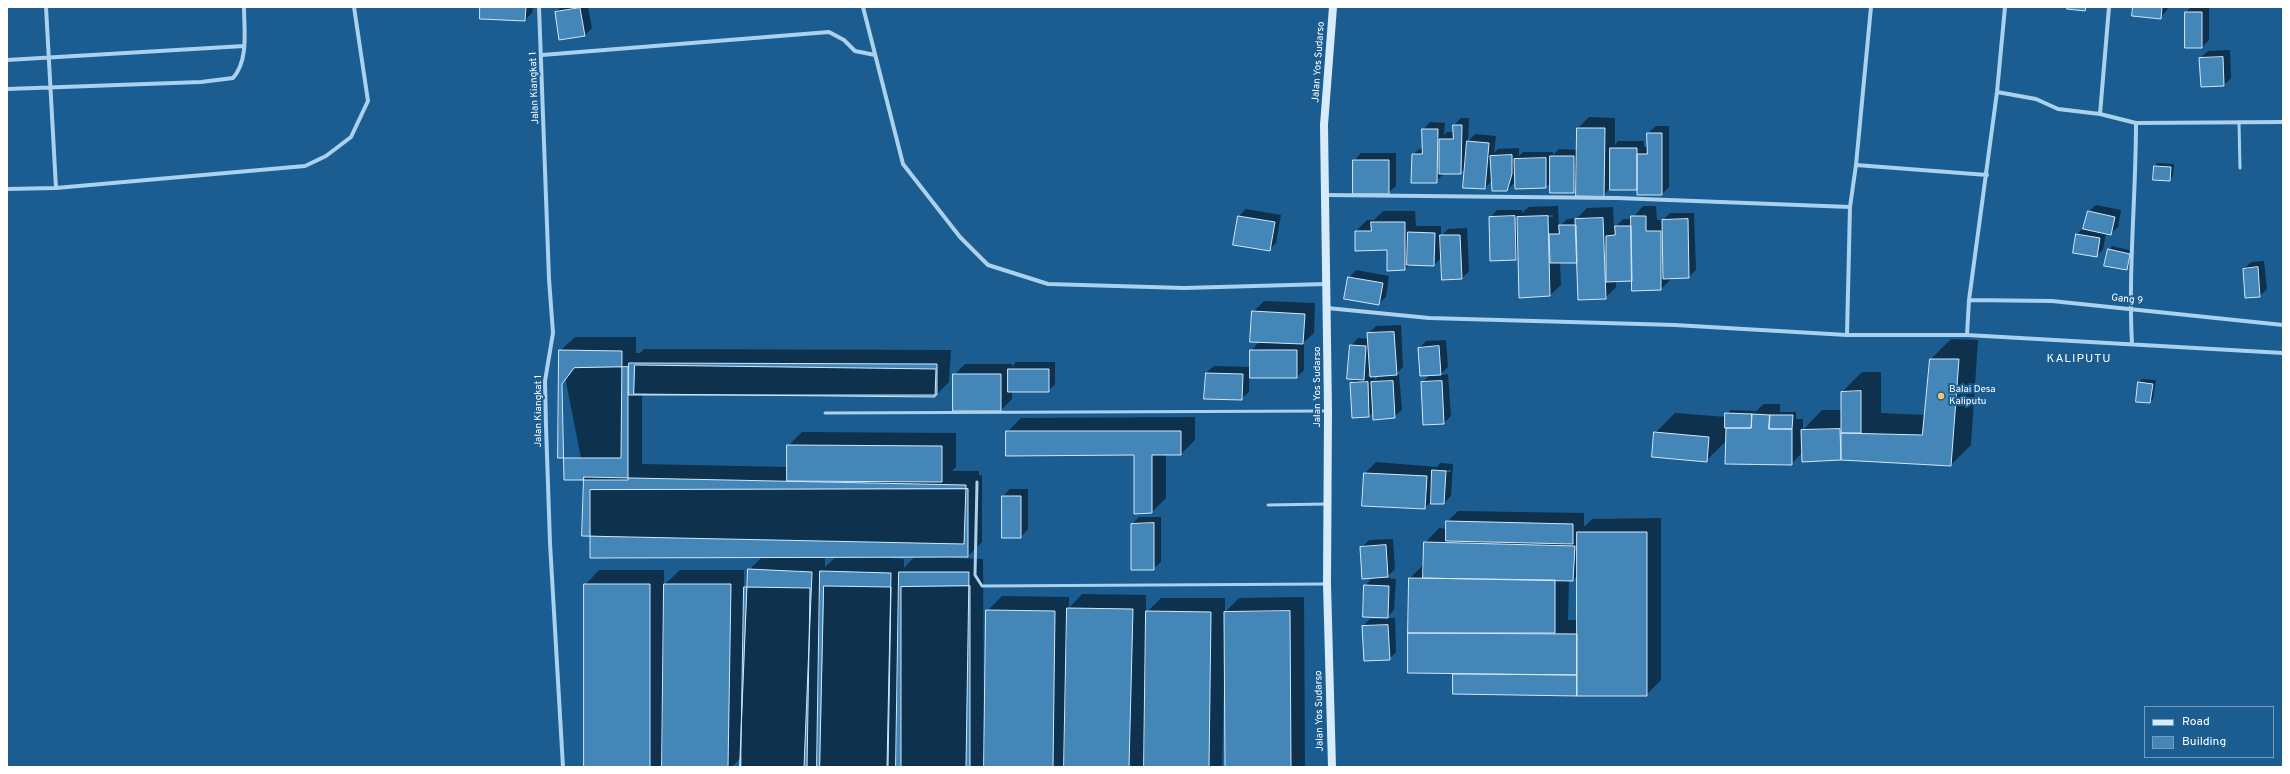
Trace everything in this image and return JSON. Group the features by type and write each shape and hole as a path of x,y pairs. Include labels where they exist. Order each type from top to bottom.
{"street":[{"path":"46,7 56,188"},
{"path":"7,89 227,80 233,78 239,72 244,46 244,7"},
{"path":"7,189 56,188 305,166 326,156 351,137 368,101 354,7"},
{"name":"Jalan Kiangkat 1","path":"539,7 542,55 549,279 553,333 544,381 550,543 563,767"},
{"path":"863,7 904,164 960,237 988,265 1048,284 1184,288 1326,284"},
{"name":"Jalan Yos Sudarso","path":"1332,767 1327,584 1328,411 1324,125 1334,7"},
{"path":"1846,334 1850,207 1856,165 1871,7"},
{"path":"1967,335 1969,300 1987,175 2005,7"},
{"path":"2100,114 2109,7"},
{"path":"542,55 829,32 844,40 855,51 876,55"},
{"path":"7,60 50,59 244,46"},
{"path":"1997,92 2036,99 2058,109 2100,114 2136,123 2283,122"},
{"path":"2132,344 2130,309 2136,177 2136,123"},
{"path":"1856,165 1987,175"},
{"path":"1326,195 1617,198 1850,207"},
{"name":"Gang 9","path":"1969,300 2052,301 2283,325"},
{"path":"1327,308 1429,318 1675,325 1846,334 1967,335 2283,353"}],"lane":[{"path":"2240,122 2240,168"},
{"path":"825,413 1328,411"},
{"path":"977,482 975,574 982,586 1327,584"},
{"path":"1268,505 1328,504"}],"building":[{"path":"480,7 526,7 525,21 480,19"},
{"path":"2068,7 2086,7 2085,11 2067,9"},
{"path":"2133,7 2162,7 2161,19 2132,16"},
{"path":"580,8 585,36 559,40 555,12"},
{"path":"2185,12 2202,12 2202,48 2185,48"},
{"path":"2223,57 2224,86 2201,87 2199,58"},
{"path":"1453,125 1462,125 1461,174 1439,174 1439,139 1453,139"},
{"path":"1577,128 1605,128 1604,197 1576,196"},
{"path":"1422,129 1438,129 1437,183 1411,183 1412,154 1422,154"},
{"path":"1647,133 1662,133 1662,195 1637,195 1637,154 1647,154"},
{"path":"1467,141 1489,143 1485,189 1463,188"},
{"path":"1610,148 1637,148 1637,190 1610,190"},
{"path":"1512,155 1512,174 1507,191 1492,191 1490,156"},
{"path":"1550,156 1574,156 1574,193 1550,193"},
{"path":"1546,158 1546,188 1515,189 1514,159"},
{"path":"1353,160 1389,160 1389,194 1353,194"},
{"path":"2154,166 2171,167 2170,181 2153,180"},
{"path":"2088,211 2115,217 2111,235 2083,229"},
{"path":"1238,216 1275,222 1270,251 1233,245"},
{"path":"1515,216 1516,260 1490,261 1489,217"},
{"path":"1548,216 1550,296 1519,298 1517,217"},
{"path":"1631,216 1646,216 1646,231 1661,231 1661,290 1632,291"},
{"path":"1603,218 1606,299 1578,300 1575,219"},
{"path":"1688,219 1689,278 1663,279 1662,220"},
{"path":"1371,222 1405,222 1405,270 1387,271 1387,250 1355,251 1355,231 1371,231"},
{"path":"1559,225 1576,225 1577,263 1550,263 1549,234 1559,234"},
{"path":"1615,226 1631,226 1632,281 1606,282 1606,236 1615,235"},
{"path":"1408,232 1435,233 1434,266 1407,265"},
{"path":"2076,234 2100,238 2097,257 2073,253"},
{"path":"1440,235 1460,235 1462,279 1442,280"},
{"path":"2108,249 2130,254 2127,270 2104,266"},
{"path":"2258,267 2260,297 2245,298 2243,269"},
{"path":"1348,277 1383,283 1379,305 1344,299"},
{"path":"1252,311 1305,314 1303,344 1250,342"},
{"path":"1394,332 1397,375 1370,377 1367,333"},
{"path":"1350,345 1366,346 1364,380 1347,379"},
{"path":"1439,346 1441,375 1420,376 1418,348"},
{"path":"559,350 622,351 621,458 558,458"},
{"path":"1250,350 1297,350 1297,378 1250,378"},
{"name":"Balai Desa Kaliputu","path":"1930,359 1959,359 1951,466 1841,460 1841,433 1922,435"},
{"path":"629,363 937,364 937,395 629,395"},
{"path":"635,365 936,369 935,397 634,394"},
{"path":"628,367 628,480 564,480 562,384 574,368"},
{"path":"1008,369 1049,369 1049,392 1008,392"},
{"path":"1206,373 1243,374 1242,400 1204,399"},
{"path":"953,374 1001,374 1001,411 953,411"},
{"path":"1393,381 1395,418 1373,420 1371,382"},
{"path":"1442,381 1444,424 1423,425 1421,382"},
{"path":"1368,382 1369,417 1352,418 1350,383"},
{"path":"2138,382 2153,384 2150,403 2136,402"},
{"path":"1861,391 1861,433 1841,433 1841,392"},
{"path":"1725,413 1752,414 1751,428 1725,428"},
{"path":"1752,414 1770,415 1769,429 1792,429 1792,465 1725,464 1726,428 1751,428"},
{"path":"1770,415 1793,415 1792,429 1769,429"},
{"path":"1840,429 1841,460 1802,462 1801,430"},
{"path":"1006,431 1181,431 1181,455 1152,455 1152,513 1134,514 1134,455 1006,456"},
{"path":"1654,432 1709,437 1707,462 1652,457"},
{"path":"787,445 942,446 942,482 787,481"},
{"path":"1432,470 1446,471 1444,504 1431,504"},
{"path":"1364,473 1427,476 1425,509 1362,506"},
{"path":"584,477 966,485 964,544 582,536"},
{"path":"968,489 968,557 590,558 590,490"},
{"path":"1002,496 1021,496 1021,538 1002,538"},
{"path":"1446,521 1573,524 1573,544 1446,541"},
{"path":"1154,523 1154,570 1131,570 1131,524"},
{"path":"1577,532 1647,532 1647,696 1577,696"},
{"path":"1424,542 1575,546 1573,581 1423,578"},
{"path":"1386,545 1388,577 1362,579 1360,547"},
{"path":"748,569 812,572 804,767 740,767"},
{"path":"820,571 891,573 887,767 817,767"},
{"path":"899,572 969,572 966,767 896,767"},
{"path":"1409,578 1555,580 1555,633 1408,633"},
{"path":"584,584 650,584 650,767 584,767"},
{"path":"664,584 731,584 728,767 662,767"},
{"path":"1364,585 1389,586 1388,618 1363,617"},
{"path":"824,586 891,587 888,767 820,767"},
{"path":"970,586 970,767 901,767 901,587"},
{"path":"744,587 810,588 807,767 741,767"},
{"path":"1067,608 1133,609 1129,767 1064,767"},
{"path":"986,610 1055,611 1053,767 984,767"},
{"path":"1146,611 1211,612 1209,767 1144,767"},
{"path":"1290,611 1291,767 1225,767 1224,612"},
{"path":"1388,625 1390,660 1364,661 1362,626"},
{"path":"1408,633 1577,634 1577,675 1408,673"},
{"path":"1453,674 1577,675 1577,696 1453,694"}],"place":[{"name":"Balai Desa Kaliputu","path":"1941,396"}],"district":[{"name":"KALIPUTU","path":"2079,360"}]}
